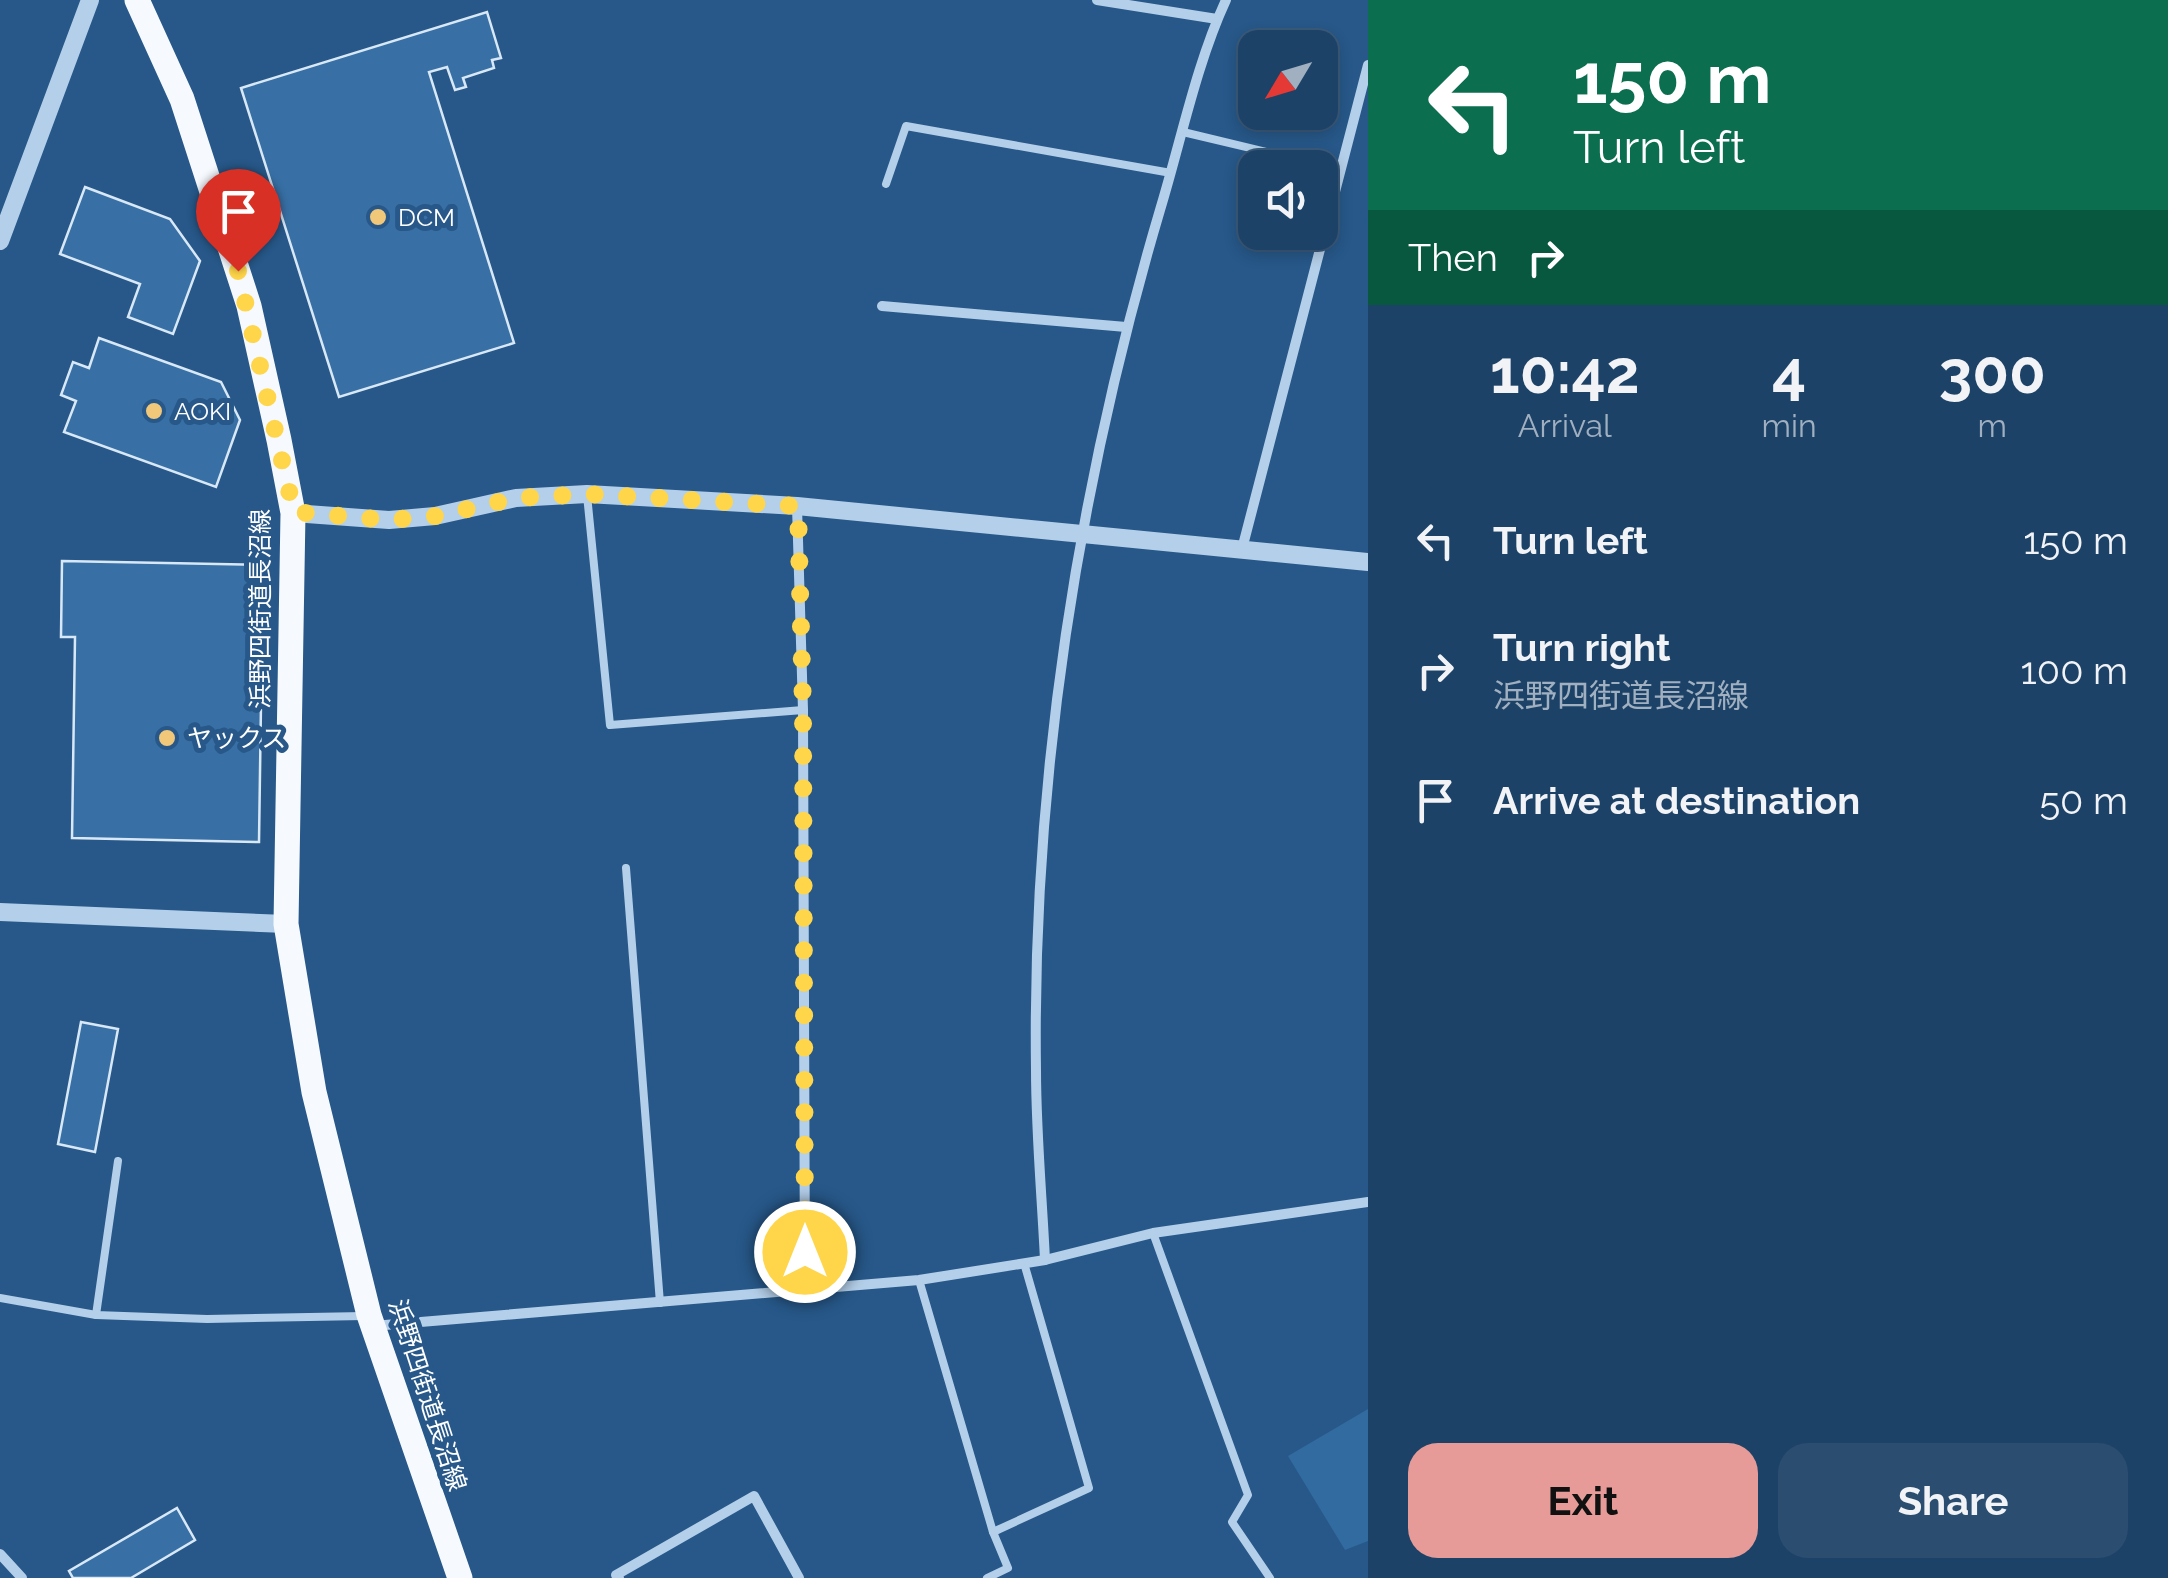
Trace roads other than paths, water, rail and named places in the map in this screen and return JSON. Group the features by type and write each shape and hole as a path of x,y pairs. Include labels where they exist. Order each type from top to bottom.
{"main road":[{"name":"浜野四街道長沼線","path":"137,0 182,99 249,306 294,512 286,924 314,1092 370,1321 460,1578"}],"street":[{"path":"0,240 90,0"},
{"path":"1097,0 1217,19"},
{"path":"1044,1260 1036,1069 1042,905 1052,759 1080,535 1126,327 1217,19 1226,0"},
{"path":"1338,169 1368,65"},
{"path":"1242,549 1318,250"},
{"path":"882,306 1126,327"},
{"path":"294,512 389,520 436,516 516,498 587,494 798,506 1368,562"},
{"path":"798,506 806,1291"},
{"path":"0,912 286,924"},
{"path":"370,1321 919,1280 1044,1260 1153,1233 1368,1202"},
{"path":"619,1578 616,1574 754,1496 799,1578"},
{"path":"0,1554 22,1578"}],"lane":[{"path":"886,184 906,126 1172,173"},
{"path":"1183,132 1258,150"},
{"path":"587,494 610,725 803,710"},
{"path":"626,868 660,1302"},
{"path":"96,1315 118,1161"},
{"path":"1153,1233 1248,1496 1232,1522 1270,1578"},
{"path":"993,1532 1089,1488 1024,1262"},
{"path":"919,1280 993,1532 1008,1568 987,1578"},
{"path":"0,1298 96,1315 370,1321"}],"place":[{"name":"DCM","path":"378,217"},
{"name":"AOKI","path":"154,411"},
{"name":"ヤックス","path":"167,738"}]}
